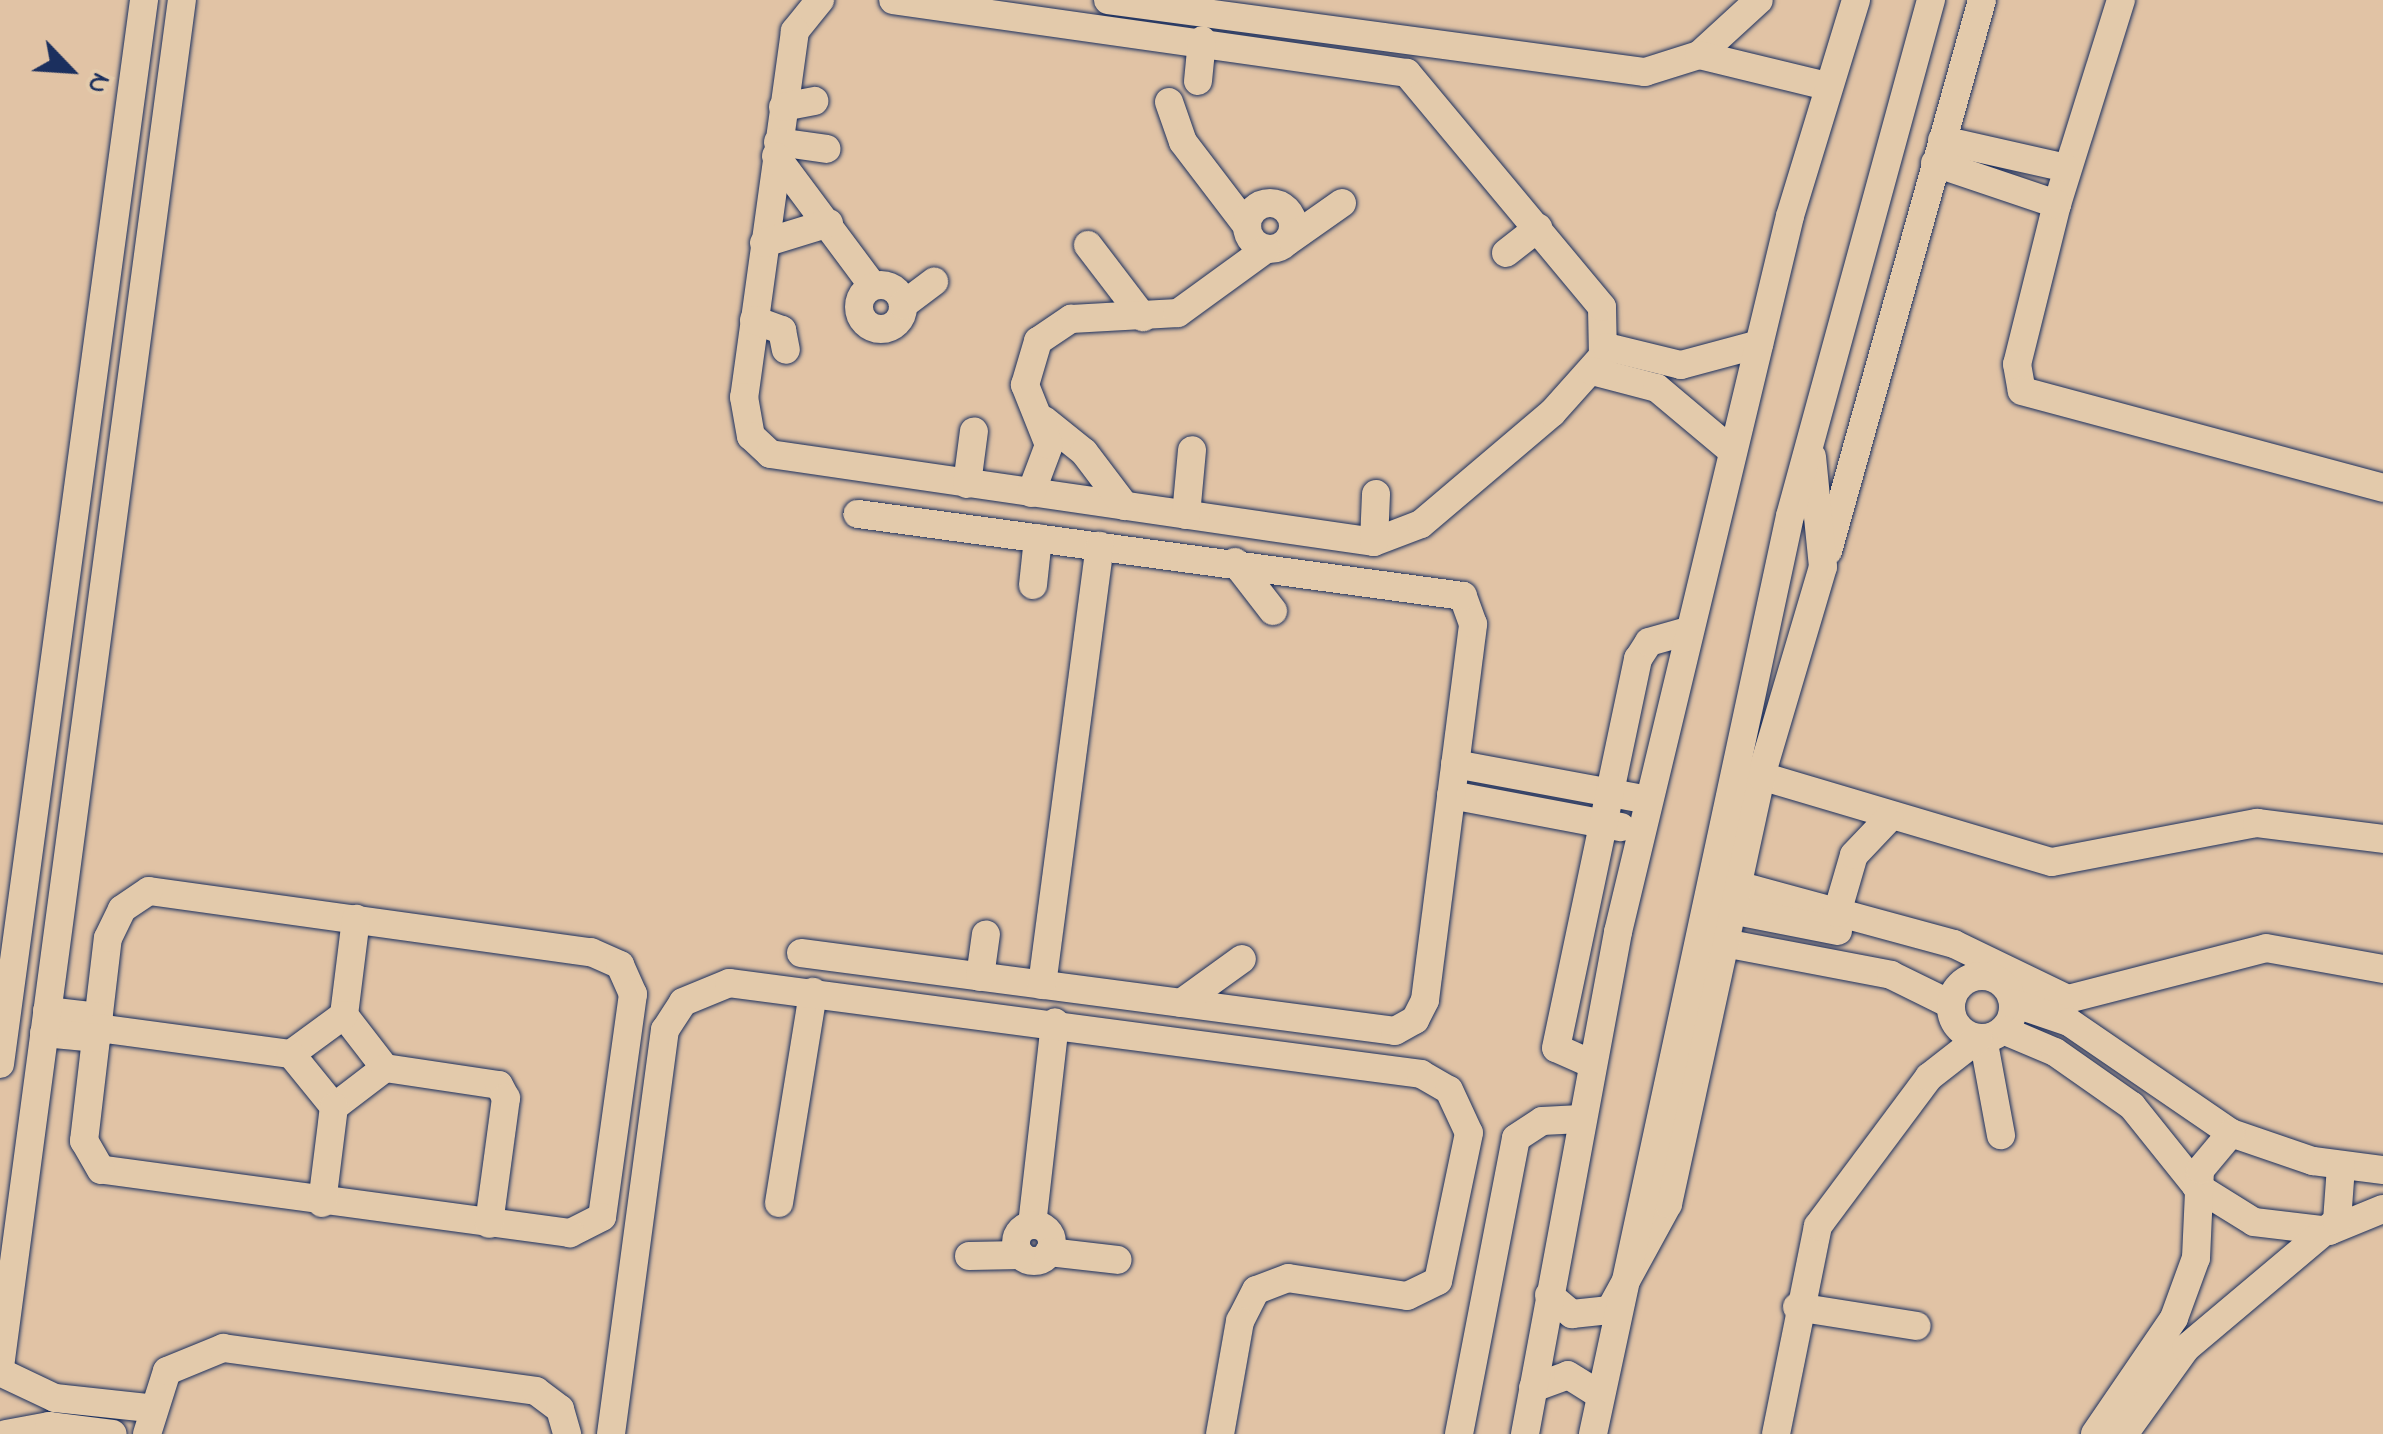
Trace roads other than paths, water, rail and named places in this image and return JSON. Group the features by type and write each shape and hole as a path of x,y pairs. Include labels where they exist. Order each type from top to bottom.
{"street":[{"path":"0,1064 144,0"},
{"path":"182,0 0,1369 55,1398 148,1421 183,1358 224,1348 536,1391 560,1409 567,1434"},
{"path":"820,0 795,32 743,410 770,454 1374,542 1421,524 1592,372 1607,347 1602,307 1406,73 1202,40 892,0"},
{"path":"1108,0 1645,72 1699,55 1759,0"},
{"path":"1524,1434 1592,1064 1688,631 1731,450 1827,86 1856,0"},
{"path":"1593,1434 1617,1303 1810,434 1932,0"},
{"path":"1549,1294 1581,1316 1617,1303 1668,1204 1738,945 1761,776 1982,0"},
{"path":"2120,0 2066,168 2018,364 2022,392 2383,488"},
{"path":"1198,82 1202,40"},
{"path":"1699,55 1827,86"},
{"path":"784,107 814,102"},
{"path":"1168,102 1183,142 1247,226 1277,245"},
{"path":"777,149 827,149"},
{"path":"777,149 874,286"},
{"path":"1938,151 2066,168"},
{"path":"1938,151 2057,204"},
{"path":"1247,226 1253,211 1274,204 1292,218 1277,245"},
{"path":"1031,493 1048,445 1044,420 1024,375 1038,342 1071,318 1143,316 1185,310 1342,204"},
{"path":"764,243 829,223"},
{"path":"1506,254 1538,228"},
{"path":"1088,245 1143,316"},
{"path":"903,305 890,286 874,286 859,302 872,328 894,325 903,305 934,282"},
{"path":"754,320 782,330 786,350"},
{"path":"1607,347 1681,365 1759,344"},
{"path":"1592,372 1656,388 1731,450"},
{"path":"1044,420 1084,452 1125,506"},
{"path":"967,484 974,431"},
{"path":"1810,434 1823,567"},
{"path":"1186,515 1192,450"},
{"path":"1374,542 1376,494"},
{"path":"801,953 1181,1003 1406,1027 1424,1000 1451,795 1473,624 1462,596 1235,562 858,514"},
{"path":"1033,585 1038,538"},
{"path":"1042,984 1100,546"},
{"path":"1235,562 1273,611"},
{"path":"1592,1064 1556,1048 1638,659 1649,642 1688,631"},
{"path":"1455,764 1649,800"},
{"path":"1761,776 2052,862 2257,823 2383,839"},
{"path":"1451,795 1642,831"},
{"path":"1837,913 1854,855 1890,816"},
{"path":"148,891 356,920 591,952 629,978 602,1217 570,1234 101,1170 84,1141 113,923 148,891"},
{"path":"1742,903 1837,913 1954,944 2068,999 2266,948 2382,964"},
{"path":"1742,903 1910,946 1976,976 2000,982 1995,1029 2007,1133"},
{"path":"356,920 344,1015 385,1068 503,1090 489,1224"},
{"path":"980,977 986,934"},
{"path":"1738,945 1910,981 1951,1010 2055,1052 2132,1106 2196,1186 2254,1222 2329,1231"},
{"path":"1181,1003 1242,959"},
{"path":"1929,1077 1951,1010 1976,976"},
{"path":"612,1434 665,1030 683,1002 712,986 813,992 1055,1022 1422,1074 1448,1090 1466,1117 1438,1280 1407,1296 1288,1278 1256,1290 1240,1321 1220,1434"},
{"path":"780,1202 813,992"},
{"path":"291,1054 344,1015"},
{"path":"46,1022 291,1054 334,1107"},
{"path":"1035,1254 1051,1237 1032,1225 1055,1022"},
{"path":"1776,1434 1797,1307 1834,1195 1929,1077 1995,1029 2070,1022 2231,1133 2341,1166 2383,1170"},
{"path":"322,1203 334,1107 385,1068"},
{"path":"1458,1434 1516,1138 1542,1121 1581,1119"},
{"path":"2095,1434 2188,1286 2196,1186 2231,1133"},
{"path":"2329,1231 2345,1200 2341,1166"},
{"path":"2124,1434 2225,1311 2329,1231 2383,1209"},
{"path":"969,1256 1035,1254 1118,1260"},
{"path":"2188,1286 2216,1288 2225,1311"},
{"path":"1797,1307 1917,1326"},
{"path":"1533,1388 1568,1374 1600,1394"},
{"path":"6,1434 49,1426 113,1434"}]}
